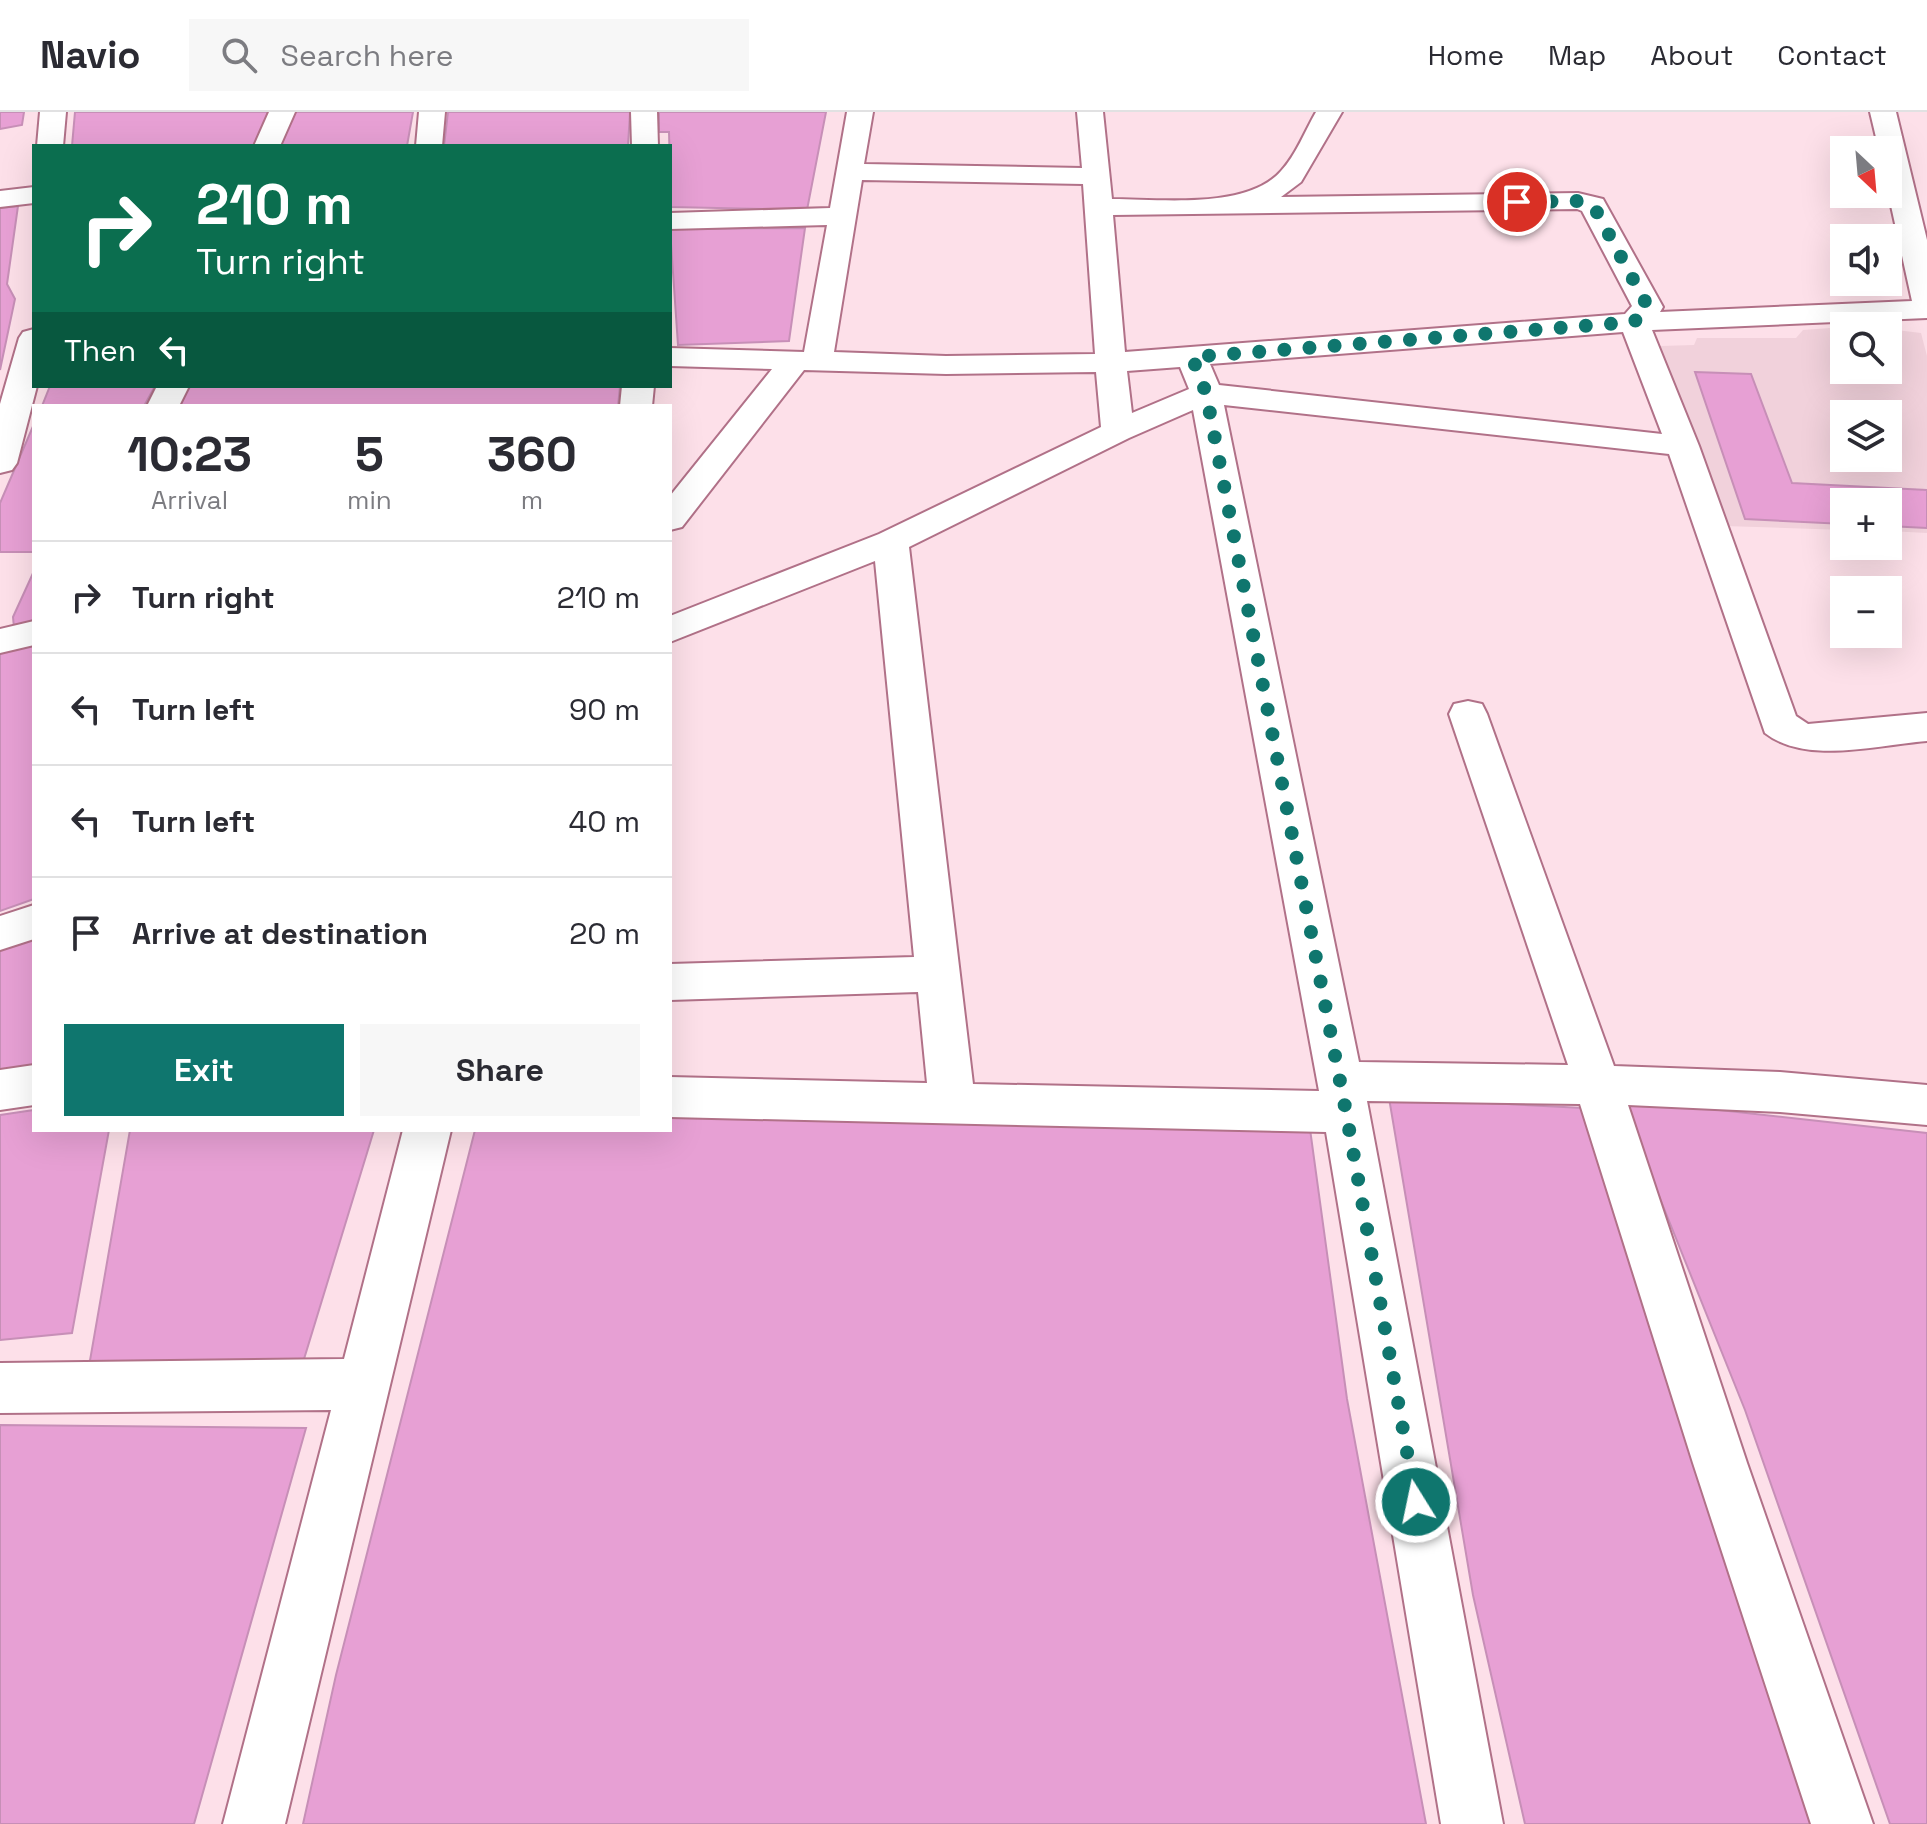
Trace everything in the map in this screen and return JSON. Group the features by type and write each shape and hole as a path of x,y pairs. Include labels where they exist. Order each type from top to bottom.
{"street":[{"path":"50,144 53,112"},
{"path":"268,144 282,112"},
{"path":"429,144 432,112"},
{"path":"644,112 645,144"},
{"path":"672,517 806,363 844,216 860,112"},
{"path":"1090,112 1100,207 1109,363 1118,431"},
{"path":"1210,206 1256,198 1288,180 1329,112"},
{"path":"1883,112 1923,266 1927,301"},
{"path":"851,172 1097,176"},
{"path":"0,199 32,195"},
{"path":"1100,207 1584,202 1596,209 1648,307 1634,322"},
{"path":"672,221 844,216"},
{"path":"672,629 891,542 1118,431 1199,375 1634,322 1927,309"},
{"path":"1634,322 1683,446 1779,723 1793,734 1808,738 1927,727"},
{"path":"0,463 32,352"},
{"path":"672,357 946,365 1109,363 1683,446"},
{"path":"1199,375 1342,1096 1472,1824"},
{"path":"891,542 952,1102"},
{"path":"0,641 32,633"},
{"path":"1468,714 1598,1086 1720,1463 1842,1824"},
{"path":"0,933 32,923"},
{"path":"672,982 939,974"},
{"path":"0,1090 32,1085"},
{"path":"672,1097 952,1102 1342,1096 1598,1086 1829,1096 1927,1105"},
{"path":"254,1824 427,1132"},
{"path":"0,1388 364,1384"}],"shaded area":[{"path":"1830,328 1830,384 1902,384 1902,331 1921,333 1927,356 1927,533 1902,532 1902,488 1830,488 1830,530 1725,526 1706,462 1660,346 1694,345 1697,338 1796,338 1803,330"}],"building":[{"path":"0,112 24,112 22,125 0,129"},
{"path":"75,112 273,112 258,144 72,144"},
{"path":"289,112 413,112 407,144 274,144"},
{"path":"448,112 630,112 628,144 444,144"},
{"path":"659,112 826,112 807,210 672,207 672,144 669,144 669,132 659,132"},
{"path":"18,206 7,284 15,299 0,370 0,208"},
{"path":"805,228 789,341 678,345 672,229"},
{"path":"1695,372 1751,374 1792,483 1888,488 1830,488 1830,523 1745,519"},
{"path":"49,388 154,388 145,404 43,404"},
{"path":"187,388 620,388 618,404 178,404"},
{"path":"32,429 32,552 0,552 0,503"},
{"path":"1902,489 1927,490 1927,528 1902,527"},
{"path":"32,575 32,628 14,628 13,617"},
{"path":"32,643 32,900 0,911 0,650"},
{"path":"32,936 32,1073 0,1079 0,946"},
{"path":"1389,1098 1583,1108 1819,1824 1525,1824 1473,1595"},
{"path":"1620,1099 1927,1133 1927,1824 1890,1824 1745,1410"},
{"path":"32,1110 32,1132 109,1132 72,1333 0,1340 0,1115"},
{"path":"672,1114 1310,1129 1347,1399 1426,1824 303,1824 336,1675 474,1132 672,1132"},
{"path":"130,1132 373,1132 304,1359 88,1372"},
{"path":"0,1425 306,1428 194,1824 0,1824"}],"route":[{"path":"1416,1502 1346,1112 1206,393 1192,357 1634,322 1648,307 1593,205 1578,201 1517,202"}]}
